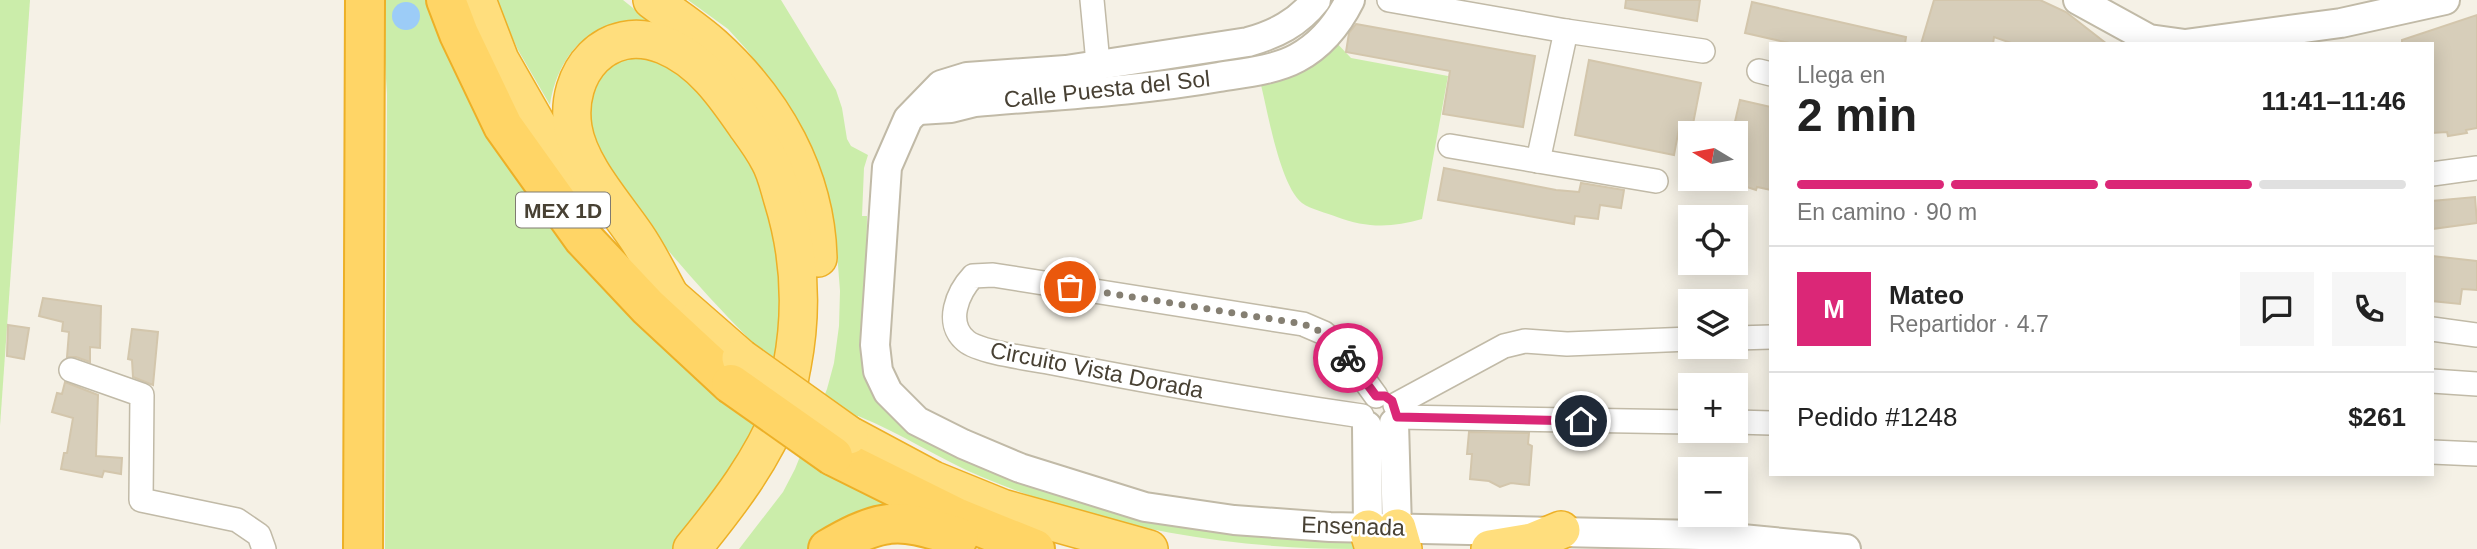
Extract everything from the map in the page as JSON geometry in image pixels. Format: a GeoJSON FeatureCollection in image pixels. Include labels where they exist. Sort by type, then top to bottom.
{"type":"FeatureCollection","features":[{"type":"Feature","properties":{"kind":"highway"},"geometry":{"type":"LineString","coordinates":[[363,549],[365,0]]}},
{"type":"Feature","properties":{"kind":"highway","name":"MEX 1D"},"geometry":{"type":"LineString","coordinates":[[446,0],[459,34],[503,126],[583,238],[648,307],[841,445],[958,518],[1035,549]]}},
{"type":"Feature","properties":{"kind":"highway","name":"MEX 1D"},"geometry":{"type":"LineString","coordinates":[[477,0],[500,60],[556,158],[613,233],[736,371]]}},
{"type":"Feature","properties":{"kind":"highway"},"geometry":{"type":"LineString","coordinates":[[652,0],[713,46],[751,86],[785,132],[803,172],[818,241],[819,321],[813,370],[801,418],[769,477],[714,549]]}},
{"type":"Feature","properties":{"kind":"highway"},"geometry":{"type":"LineString","coordinates":[[670,296],[637,239],[580,153],[573,130],[571,108],[575,84],[588,64],[605,47],[622,40],[643,39],[663,45],[687,57],[711,78],[770,161],[793,233],[800,292],[798,337],[784,406],[754,467],[692,549]]}},
{"type":"Feature","properties":{"kind":"highway","name":"MEX 1D"},"geometry":{"type":"LineString","coordinates":[[841,445],[1002,508],[1150,549]]}},
{"type":"Feature","properties":{"kind":"highway"},"geometry":{"type":"LineString","coordinates":[[828,549],[847,538],[887,524],[927,528],[1017,549]]}},
{"type":"Feature","properties":{"kind":"highway"},"geometry":{"type":"LineString","coordinates":[[1490,549],[1532,542],[1561,530]]}},
{"type":"Feature","properties":{"kind":"street"},"geometry":{"type":"LineString","coordinates":[[1092,0],[1098,63]]}},
{"type":"Feature","properties":{"kind":"street","name":"Calle Puesta del Sol"},"geometry":{"type":"LineString","coordinates":[[888,392],[877,371],[875,345],[887,167],[908,119],[941,86],[967,77],[1066,70],[1248,42],[1272,35],[1295,22],[1316,0]]}},
{"type":"Feature","properties":{"kind":"street","name":"Calle Puesta del Sol"},"geometry":{"type":"LineString","coordinates":[[919,110],[951,108],[975,102],[1161,87],[1287,62],[1298,57],[1330,32],[1342,17],[1350,0]]}},
{"type":"Feature","properties":{"kind":"street"},"geometry":{"type":"LineString","coordinates":[[1389,0],[1566,32],[1703,51]]}},
{"type":"Feature","properties":{"kind":"street"},"geometry":{"type":"LineString","coordinates":[[2078,0],[2149,39],[2171,42]]}},
{"type":"Feature","properties":{"kind":"street"},"geometry":{"type":"LineString","coordinates":[[2200,42],[2340,23],[2445,0]]}},
{"type":"Feature","properties":{"kind":"street"},"geometry":{"type":"LineString","coordinates":[[1538,161],[1566,32]]}},
{"type":"Feature","properties":{"kind":"street"},"geometry":{"type":"LineString","coordinates":[[1155,57],[1161,87]]}},
{"type":"Feature","properties":{"kind":"street"},"geometry":{"type":"LineString","coordinates":[[1450,146],[1656,181]]}},
{"type":"Feature","properties":{"kind":"street"},"geometry":{"type":"LineString","coordinates":[[2434,174],[2477,168]]}},
{"type":"Feature","properties":{"kind":"street","name":"Circuito Vista Dorada"},"geometry":{"type":"LineString","coordinates":[[1364,421],[995,352],[967,342],[956,327],[955,308],[961,289],[973,276],[993,275],[1303,324],[1324,333],[1344,352],[1391,410]]}},
{"type":"Feature","properties":{"kind":"street"},"geometry":{"type":"LineString","coordinates":[[2434,329],[2477,335]]}},
{"type":"Feature","properties":{"kind":"street"},"geometry":{"type":"LineString","coordinates":[[1748,338],[1769,337]]}},
{"type":"Feature","properties":{"kind":"street"},"geometry":{"type":"LineString","coordinates":[[1364,421],[1378,431],[1385,430],[1391,410],[1504,346],[1525,341],[1567,344],[1678,340]]}},
{"type":"Feature","properties":{"kind":"street"},"geometry":{"type":"LineString","coordinates":[[71,370],[142,395],[141,500],[237,520],[261,542]]}},
{"type":"Feature","properties":{"kind":"street"},"geometry":{"type":"LineString","coordinates":[[2434,381],[2477,384]]}},
{"type":"Feature","properties":{"kind":"street","name":"Ensenada"},"geometry":{"type":"LineString","coordinates":[[888,392],[917,421],[1020,468],[1132,503],[1234,520],[1385,539],[1561,530],[1700,535],[1846,549]]}},
{"type":"Feature","properties":{"kind":"street"},"geometry":{"type":"LineString","coordinates":[[1385,539],[1367,479],[1364,403],[1391,410],[1678,422]]}},
{"type":"Feature","properties":{"kind":"street"},"geometry":{"type":"LineString","coordinates":[[1385,539],[1396,477],[1391,410]]}},
{"type":"Feature","properties":{"kind":"street"},"geometry":{"type":"LineString","coordinates":[[1748,422],[1769,422]]}},
{"type":"Feature","properties":{"kind":"street"},"geometry":{"type":"LineString","coordinates":[[2434,452],[2477,454]]}},
{"type":"Feature","properties":{"kind":"street"},"geometry":{"type":"LineString","coordinates":[[1367,479],[1396,477]]}},
{"type":"Feature","properties":{"kind":"green space"},"geometry":{"type":"Polygon","coordinates":[[[0,0],[30,0],[0,426],[0,0]]]}},
{"type":"Feature","properties":{"kind":"green space"},"geometry":{"type":"Polygon","coordinates":[[[381,0],[429,0],[646,331],[720,401],[749,339],[663,244],[586,141],[595,66],[660,50],[751,143],[789,296],[762,428],[676,549],[385,549],[387,94],[381,0]]]}},
{"type":"Feature","properties":{"kind":"green space"},"geometry":{"type":"Polygon","coordinates":[[[496,0],[623,0],[658,28],[602,31],[581,42],[560,71],[550,105],[518,50],[496,0]]]}},
{"type":"Feature","properties":{"kind":"green space"},"geometry":{"type":"Polygon","coordinates":[[[688,0],[781,0],[836,90],[847,139],[851,146],[868,155],[864,168],[862,216],[867,216],[865,369],[1027,478],[1356,531],[1355,549],[1259,545],[1165,532],[1118,522],[1072,509],[982,477],[858,416],[835,474],[848,484],[903,513],[815,549],[739,549],[783,492],[827,389],[839,326],[837,252],[814,155],[797,119],[747,50],[728,29],[688,0]]]}},
{"type":"Feature","properties":{"kind":"green space"},"geometry":{"type":"Polygon","coordinates":[[[1326,38],[1332,38],[1351,58],[1448,76],[1422,219],[1379,226],[1348,221],[1302,203],[1287,181],[1261,85],[1294,75],[1333,49],[1326,38]]]}},
{"type":"Feature","properties":{"kind":"water"},"geometry":{"type":"Polygon","coordinates":[[[406,2],[416,6],[420,16],[416,26],[406,30],[396,26],[392,16],[396,6],[406,2]]]}},
{"type":"Feature","properties":{"kind":"building"},"geometry":{"type":"Polygon","coordinates":[[[1626,0],[1700,0],[1697,21],[1625,8],[1626,0]]]}},
{"type":"Feature","properties":{"kind":"building"},"geometry":{"type":"Polygon","coordinates":[[[1934,0],[2040,0],[2066,12],[2104,42],[2008,42],[1994,37],[1993,42],[1922,42],[1934,0]]]}},
{"type":"Feature","properties":{"kind":"building"},"geometry":{"type":"Polygon","coordinates":[[[1752,2],[1906,37],[1905,42],[1785,42],[1745,33],[1752,2]]]}},
{"type":"Feature","properties":{"kind":"building"},"geometry":{"type":"Polygon","coordinates":[[[2477,15],[2477,128],[2466,130],[2467,133],[2448,136],[2447,132],[2434,133],[2434,42],[2402,40],[2477,15]]]}},
{"type":"Feature","properties":{"kind":"building"},"geometry":{"type":"Polygon","coordinates":[[[1356,24],[1535,56],[1523,127],[1443,114],[1450,71],[1346,52],[1349,33],[1356,24]]]}},
{"type":"Feature","properties":{"kind":"building"},"geometry":{"type":"Polygon","coordinates":[[[1589,60],[1701,83],[1694,121],[1678,121],[1674,155],[1575,135],[1589,60]]]}},
{"type":"Feature","properties":{"kind":"building"},"geometry":{"type":"Polygon","coordinates":[[[1740,100],[1769,107],[1769,190],[1757,187],[1756,190],[1748,188],[1748,121],[1735,121],[1740,100]]]}},
{"type":"Feature","properties":{"kind":"building"},"geometry":{"type":"Polygon","coordinates":[[[1444,168],[1556,190],[1579,192],[1581,183],[1624,190],[1621,208],[1600,205],[1598,219],[1575,216],[1574,224],[1438,200],[1444,168]]]}},
{"type":"Feature","properties":{"kind":"building"},"geometry":{"type":"Polygon","coordinates":[[[2475,197],[2477,223],[2434,229],[2434,201],[2475,197]]]}},
{"type":"Feature","properties":{"kind":"building"},"geometry":{"type":"Polygon","coordinates":[[[2434,256],[2477,261],[2477,290],[2462,289],[2460,304],[2434,301],[2434,256]]]}},
{"type":"Feature","properties":{"kind":"building"},"geometry":{"type":"Polygon","coordinates":[[[43,298],[101,306],[100,348],[90,347],[90,362],[67,357],[69,332],[62,331],[63,322],[39,316],[43,298]]]}},
{"type":"Feature","properties":{"kind":"building"},"geometry":{"type":"Polygon","coordinates":[[[8,325],[29,328],[24,359],[7,356],[8,325]]]}},
{"type":"Feature","properties":{"kind":"building"},"geometry":{"type":"Polygon","coordinates":[[[132,329],[158,332],[153,385],[133,377],[132,360],[128,359],[132,329]]]}},
{"type":"Feature","properties":{"kind":"building"},"geometry":{"type":"Polygon","coordinates":[[[65,382],[98,395],[96,456],[122,458],[121,474],[104,471],[102,477],[61,469],[64,453],[67,453],[73,418],[52,412],[57,393],[62,394],[65,382]]]}},
{"type":"Feature","properties":{"kind":"building"},"geometry":{"type":"Polygon","coordinates":[[[1469,432],[1529,433],[1528,444],[1532,446],[1529,485],[1511,483],[1500,487],[1489,481],[1470,479],[1472,454],[1467,454],[1469,432]]]}},
{"type":"Feature","properties":{"kind":"way so far"},"geometry":{"type":"LineString","coordinates":[[1070,287],[1303,324],[1324,333],[1348,358]]}},
{"type":"Feature","properties":{"kind":"route"},"geometry":{"type":"LineString","coordinates":[[1348,358],[1376,396],[1385,396],[1392,401],[1397,417],[1581,421]]}}]}
